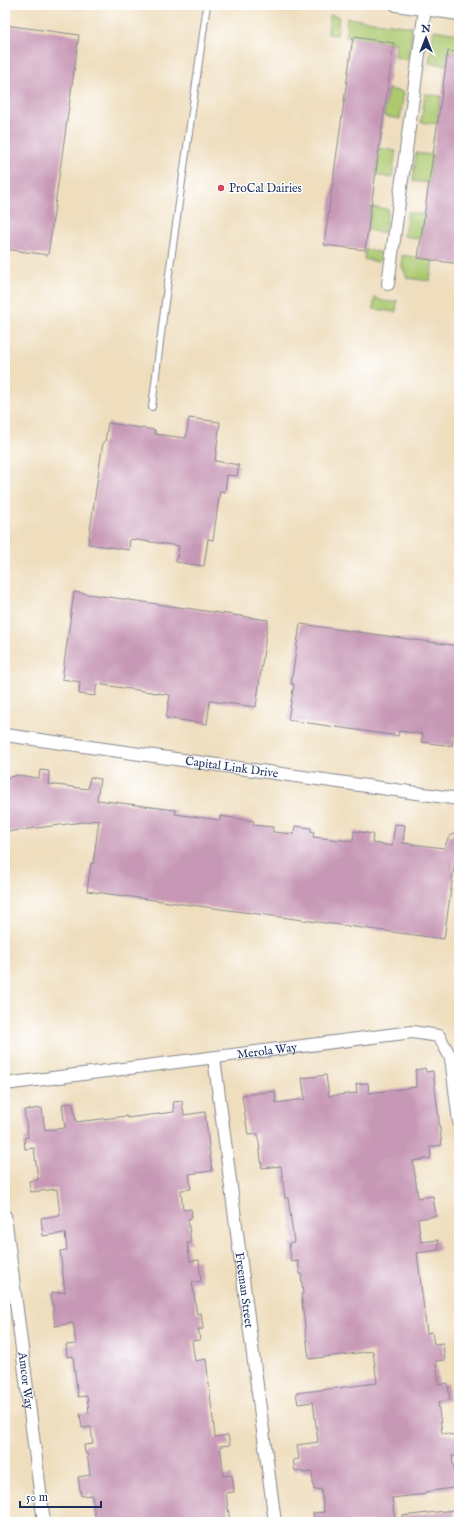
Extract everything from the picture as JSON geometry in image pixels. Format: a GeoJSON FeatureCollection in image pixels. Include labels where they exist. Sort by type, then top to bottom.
{"type":"FeatureCollection","features":[{"type":"Feature","properties":{"kind":"street"},"geometry":{"type":"LineString","coordinates":[[396,5],[459,14]]}},
{"type":"Feature","properties":{"kind":"street"},"geometry":{"type":"LineString","coordinates":[[388,284],[425,9]]}},
{"type":"Feature","properties":{"kind":"street","name":"Capital Link Drive"},"geometry":{"type":"LineString","coordinates":[[5,735],[459,799]]}},
{"type":"Feature","properties":{"kind":"street","name":"Merola Way"},"geometry":{"type":"LineString","coordinates":[[5,1084],[412,1032],[439,1036],[451,1058],[459,1122]]}},
{"type":"Feature","properties":{"kind":"street","name":"Freeman Street"},"geometry":{"type":"LineString","coordinates":[[214,1058],[275,1522]]}},
{"type":"Feature","properties":{"kind":"street","name":"Amcor Way"},"geometry":{"type":"LineString","coordinates":[[5,1216],[44,1522]]}},
{"type":"Feature","properties":{"kind":"lane"},"geometry":{"type":"LineString","coordinates":[[152,407],[165,302],[207,5]]}},
{"type":"Feature","properties":{"kind":"green space"},"geometry":{"type":"Polygon","coordinates":[[[330,15],[339,16],[337,35],[328,34],[330,15]]]}},
{"type":"Feature","properties":{"kind":"green space"},"geometry":{"type":"Polygon","coordinates":[[[347,18],[413,27],[408,60],[395,57],[396,43],[346,37],[347,18]]]}},
{"type":"Feature","properties":{"kind":"green space"},"geometry":{"type":"Polygon","coordinates":[[[434,30],[459,34],[459,53],[448,51],[446,65],[429,63],[434,30]]]}},
{"type":"Feature","properties":{"kind":"green space"},"geometry":{"type":"Polygon","coordinates":[[[388,89],[404,92],[400,119],[384,116],[388,89]]]}},
{"type":"Feature","properties":{"kind":"green space"},"geometry":{"type":"Polygon","coordinates":[[[425,94],[441,96],[437,124],[421,122],[425,94]]]}},
{"type":"Feature","properties":{"kind":"green space"},"geometry":{"type":"Polygon","coordinates":[[[379,148],[396,151],[392,178],[376,175],[379,148]]]}},
{"type":"Feature","properties":{"kind":"green space"},"geometry":{"type":"Polygon","coordinates":[[[416,153],[433,155],[429,183],[413,181],[416,153]]]}},
{"type":"Feature","properties":{"kind":"green space"},"geometry":{"type":"Polygon","coordinates":[[[371,207],[388,209],[384,233],[368,230],[371,207]]]}},
{"type":"Feature","properties":{"kind":"green space"},"geometry":{"type":"Polygon","coordinates":[[[408,212],[425,215],[421,239],[404,236],[408,212]]]}},
{"type":"Feature","properties":{"kind":"green space"},"geometry":{"type":"Polygon","coordinates":[[[365,250],[381,252],[380,260],[378,262],[364,259],[365,250]]]}},
{"type":"Feature","properties":{"kind":"green space"},"geometry":{"type":"Polygon","coordinates":[[[402,255],[433,260],[430,281],[407,278],[402,266],[402,255]]]}},
{"type":"Feature","properties":{"kind":"green space"},"geometry":{"type":"Polygon","coordinates":[[[375,297],[386,302],[397,300],[396,312],[373,309],[375,297]]]}},
{"type":"Feature","properties":{"kind":"building"},"geometry":{"type":"Polygon","coordinates":[[[5,25],[79,35],[48,255],[5,249],[5,25]]]}},
{"type":"Feature","properties":{"kind":"building"},"geometry":{"type":"Polygon","coordinates":[[[353,37],[394,43],[365,250],[324,245],[353,37]]]}},
{"type":"Feature","properties":{"kind":"building"},"geometry":{"type":"Polygon","coordinates":[[[448,51],[459,53],[459,264],[418,258],[448,51]]]}},
{"type":"Feature","properties":{"kind":"building"},"geometry":{"type":"Polygon","coordinates":[[[189,418],[220,422],[215,461],[239,465],[237,476],[227,475],[225,492],[220,491],[213,540],[208,539],[204,566],[176,562],[179,546],[130,539],[129,550],[88,544],[103,442],[105,442],[108,423],[155,430],[155,434],[186,438],[189,418]]]}},
{"type":"Feature","properties":{"kind":"building"},"geometry":{"type":"Polygon","coordinates":[[[74,592],[268,620],[256,707],[210,701],[207,724],[166,718],[170,695],[97,684],[95,696],[79,694],[80,682],[62,679],[74,592]]]}},
{"type":"Feature","properties":{"kind":"building"},"geometry":{"type":"Polygon","coordinates":[[[300,624],[459,646],[459,739],[453,738],[452,746],[421,742],[423,734],[399,731],[398,736],[288,720],[294,684],[291,684],[300,624]]]}},
{"type":"Feature","properties":{"kind":"building"},"geometry":{"type":"Polygon","coordinates":[[[40,770],[49,771],[48,784],[88,789],[90,777],[100,779],[97,800],[176,810],[175,814],[220,820],[220,816],[254,821],[253,825],[273,827],[273,832],[294,834],[295,826],[311,828],[311,831],[314,832],[313,837],[353,841],[354,831],[373,834],[372,843],[392,846],[395,824],[405,825],[403,843],[444,848],[449,837],[459,831],[444,939],[87,891],[91,863],[93,864],[99,820],[5,832],[5,778],[15,775],[39,778],[40,770]]]}},
{"type":"Feature","properties":{"kind":"building"},"geometry":{"type":"Polygon","coordinates":[[[425,1068],[426,1072],[433,1071],[442,1145],[430,1147],[431,1158],[413,1161],[418,1198],[433,1196],[436,1216],[418,1219],[421,1242],[438,1240],[439,1250],[417,1253],[427,1333],[432,1332],[434,1344],[443,1343],[445,1360],[436,1361],[439,1385],[448,1383],[450,1400],[438,1402],[442,1433],[459,1436],[459,1455],[452,1456],[455,1478],[459,1477],[459,1487],[425,1492],[426,1494],[392,1498],[395,1522],[315,1522],[313,1513],[324,1512],[321,1489],[314,1490],[312,1472],[302,1473],[302,1470],[295,1471],[293,1460],[299,1459],[297,1445],[318,1442],[313,1402],[298,1404],[296,1393],[377,1383],[373,1351],[309,1359],[301,1294],[303,1294],[301,1274],[298,1261],[291,1262],[289,1243],[294,1242],[288,1198],[285,1198],[281,1166],[262,1168],[258,1134],[248,1135],[242,1095],[275,1091],[276,1103],[305,1099],[302,1078],[326,1075],[329,1096],[357,1093],[356,1084],[368,1083],[369,1093],[416,1087],[416,1070],[425,1068]]]}},
{"type":"Feature","properties":{"kind":"building"},"geometry":{"type":"Polygon","coordinates":[[[182,1101],[184,1115],[205,1112],[212,1171],[189,1174],[191,1189],[181,1190],[183,1210],[191,1209],[192,1218],[188,1219],[191,1243],[187,1243],[190,1261],[199,1260],[201,1281],[192,1282],[197,1314],[201,1313],[203,1329],[198,1329],[200,1340],[192,1341],[195,1361],[206,1359],[215,1437],[228,1435],[230,1445],[220,1446],[224,1476],[232,1475],[234,1492],[226,1493],[230,1522],[99,1522],[98,1517],[95,1517],[92,1495],[81,1496],[78,1477],[90,1475],[87,1453],[85,1453],[84,1445],[93,1444],[91,1427],[82,1428],[80,1414],[89,1413],[87,1396],[78,1397],[73,1356],[67,1357],[66,1345],[76,1344],[73,1323],[55,1326],[51,1293],[65,1292],[60,1251],[67,1250],[65,1233],[43,1236],[41,1218],[60,1215],[57,1189],[31,1192],[29,1181],[38,1180],[34,1148],[25,1149],[24,1138],[28,1137],[24,1110],[42,1108],[45,1130],[65,1128],[62,1104],[73,1103],[76,1122],[174,1112],[173,1102],[182,1101]]]}},
{"type":"Feature","properties":{"kind":"building"},"geometry":{"type":"Polygon","coordinates":[[[454,1510],[456,1522],[403,1522],[402,1516],[454,1510]]]}},
{"type":"Feature","properties":{"kind":"place","name":"ProCal Dairies"},"geometry":{"type":"Point","coordinates":[221,188]}}]}
